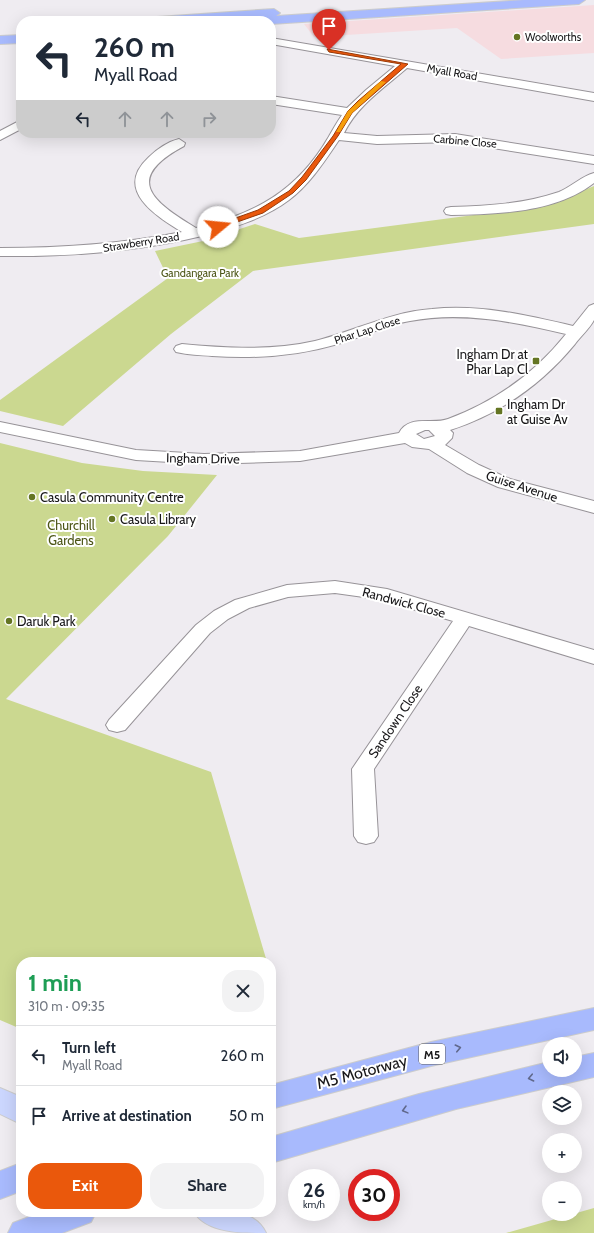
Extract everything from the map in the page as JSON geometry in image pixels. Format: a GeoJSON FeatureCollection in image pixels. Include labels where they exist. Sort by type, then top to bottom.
{"type":"FeatureCollection","features":[{"type":"Feature","properties":{"kind":"highway"},"geometry":{"type":"LineString","coordinates":[[246,16],[470,0]]}},
{"type":"Feature","properties":{"kind":"highway"},"geometry":{"type":"LineString","coordinates":[[276,20],[578,0]]}},
{"type":"Feature","properties":{"kind":"highway"},"geometry":{"type":"LineString","coordinates":[[0,33],[16,31]]}},
{"type":"Feature","properties":{"kind":"highway"},"geometry":{"type":"LineString","coordinates":[[0,40],[16,39]]}},
{"type":"Feature","properties":{"kind":"highway","name":"M5 Motorway"},"geometry":{"type":"LineString","coordinates":[[276,1097],[429,1055],[509,1036],[594,1019]]}},
{"type":"Feature","properties":{"kind":"highway"},"geometry":{"type":"LineString","coordinates":[[582,1067],[594,1064]]}},
{"type":"Feature","properties":{"kind":"highway"},"geometry":{"type":"LineString","coordinates":[[276,1148],[381,1116],[495,1086],[542,1076]]}},
{"type":"Feature","properties":{"kind":"highway"},"geometry":{"type":"LineString","coordinates":[[0,1185],[16,1178]]}},
{"type":"Feature","properties":{"kind":"highway"},"geometry":{"type":"LineString","coordinates":[[24,1233],[67,1217]]}},
{"type":"Feature","properties":{"kind":"main road"},"geometry":{"type":"LineString","coordinates":[[0,1100],[16,1108]]}},
{"type":"Feature","properties":{"kind":"main road"},"geometry":{"type":"LineString","coordinates":[[220,1217],[250,1233]]}},
{"type":"Feature","properties":{"kind":"street","name":"Myall Road"},"geometry":{"type":"LineString","coordinates":[[276,41],[594,96]]}},
{"type":"Feature","properties":{"kind":"street","name":"Strawberry Road"},"geometry":{"type":"LineString","coordinates":[[0,252],[37,253],[113,248],[167,240],[242,219],[260,211],[291,192],[304,179],[335,136],[350,112],[406,64]]}},
{"type":"Feature","properties":{"kind":"street"},"geometry":{"type":"LineString","coordinates":[[276,101],[350,112]]}},
{"type":"Feature","properties":{"kind":"street"},"geometry":{"type":"LineString","coordinates":[[0,136],[16,127]]}},
{"type":"Feature","properties":{"kind":"street","name":"Carbine Close"},"geometry":{"type":"LineString","coordinates":[[335,136],[377,140],[456,138],[594,160]]}},
{"type":"Feature","properties":{"kind":"street"},"geometry":{"type":"LineString","coordinates":[[178,144],[164,150],[150,163],[143,177],[143,186],[145,195],[152,203],[194,233]]}},
{"type":"Feature","properties":{"kind":"street"},"geometry":{"type":"LineString","coordinates":[[451,211],[501,209],[538,202],[570,191],[583,185],[594,177]]}},
{"type":"Feature","properties":{"kind":"street"},"geometry":{"type":"LineString","coordinates":[[436,436],[527,383],[545,367],[594,309]]}},
{"type":"Feature","properties":{"kind":"street","name":"Phar Lap Close"},"geometry":{"type":"LineString","coordinates":[[182,349],[247,354],[280,352],[312,347],[334,341],[392,320],[437,313],[484,313],[507,316],[576,331]]}},
{"type":"Feature","properties":{"kind":"street","name":"Ingham Drive"},"geometry":{"type":"LineString","coordinates":[[0,427],[96,448],[136,455],[204,459],[300,456],[408,437],[418,443],[436,436]]}},
{"type":"Feature","properties":{"kind":"street","name":"Guise Avenue"},"geometry":{"type":"LineString","coordinates":[[436,436],[473,469],[504,483],[594,507]]}},
{"type":"Feature","properties":{"kind":"street","name":"Randwick Close"},"geometry":{"type":"LineString","coordinates":[[117,725],[203,629],[221,615],[242,604],[287,591],[335,587],[380,593],[594,657]]}},
{"type":"Feature","properties":{"kind":"street","name":"Sandown Close"},"geometry":{"type":"LineString","coordinates":[[366,836],[363,769],[465,618]]}},
{"type":"Feature","properties":{"kind":"shaded area"},"geometry":{"type":"Polygon","coordinates":[[[594,5],[594,53],[501,59],[457,28],[314,37],[304,24],[594,5]]]}},
{"type":"Feature","properties":{"kind":"green space","name":"Gandangara Park"},"geometry":{"type":"Polygon","coordinates":[[[594,186],[594,224],[253,271],[171,334],[63,426],[0,411],[0,400],[168,278],[155,251],[203,241],[255,224],[299,238],[549,205],[594,186]]]}},
{"type":"Feature","properties":{"kind":"green space","name":"Churchill Gardens"},"geometry":{"type":"Polygon","coordinates":[[[0,443],[82,463],[143,471],[217,475],[168,536],[6,699],[211,772],[266,957],[16,957],[16,1027],[0,1020],[0,443]]]}},
{"type":"Feature","properties":{"kind":"green space"},"geometry":{"type":"Polygon","coordinates":[[[594,1208],[594,1233],[506,1233],[548,1221],[582,1221],[582,1211],[594,1208]]]}},
{"type":"Feature","properties":{"kind":"slow traffic"},"geometry":{"type":"LineString","coordinates":[[338,131],[350,112],[383,82]]}},
{"type":"Feature","properties":{"kind":"place","name":"Woolworths"},"geometry":{"type":"Point","coordinates":[517,37]}},
{"type":"Feature","properties":{"kind":"place","name":"Ingham Dr at Phar Lap Cl"},"geometry":{"type":"Point","coordinates":[536,361]}},
{"type":"Feature","properties":{"kind":"place","name":"Ingham Dr at Guise Av"},"geometry":{"type":"Point","coordinates":[499,411]}},
{"type":"Feature","properties":{"kind":"place","name":"Casula Community Centre"},"geometry":{"type":"Point","coordinates":[32,497]}},
{"type":"Feature","properties":{"kind":"place","name":"Casula Library"},"geometry":{"type":"Point","coordinates":[112,519]}},
{"type":"Feature","properties":{"kind":"place","name":"Daruk Park"},"geometry":{"type":"Point","coordinates":[9,621]}},
{"type":"Feature","properties":{"kind":"route"},"geometry":{"type":"LineString","coordinates":[[218,227],[260,211],[291,192],[304,179],[335,136],[350,112],[406,64],[329,50]]}}]}
